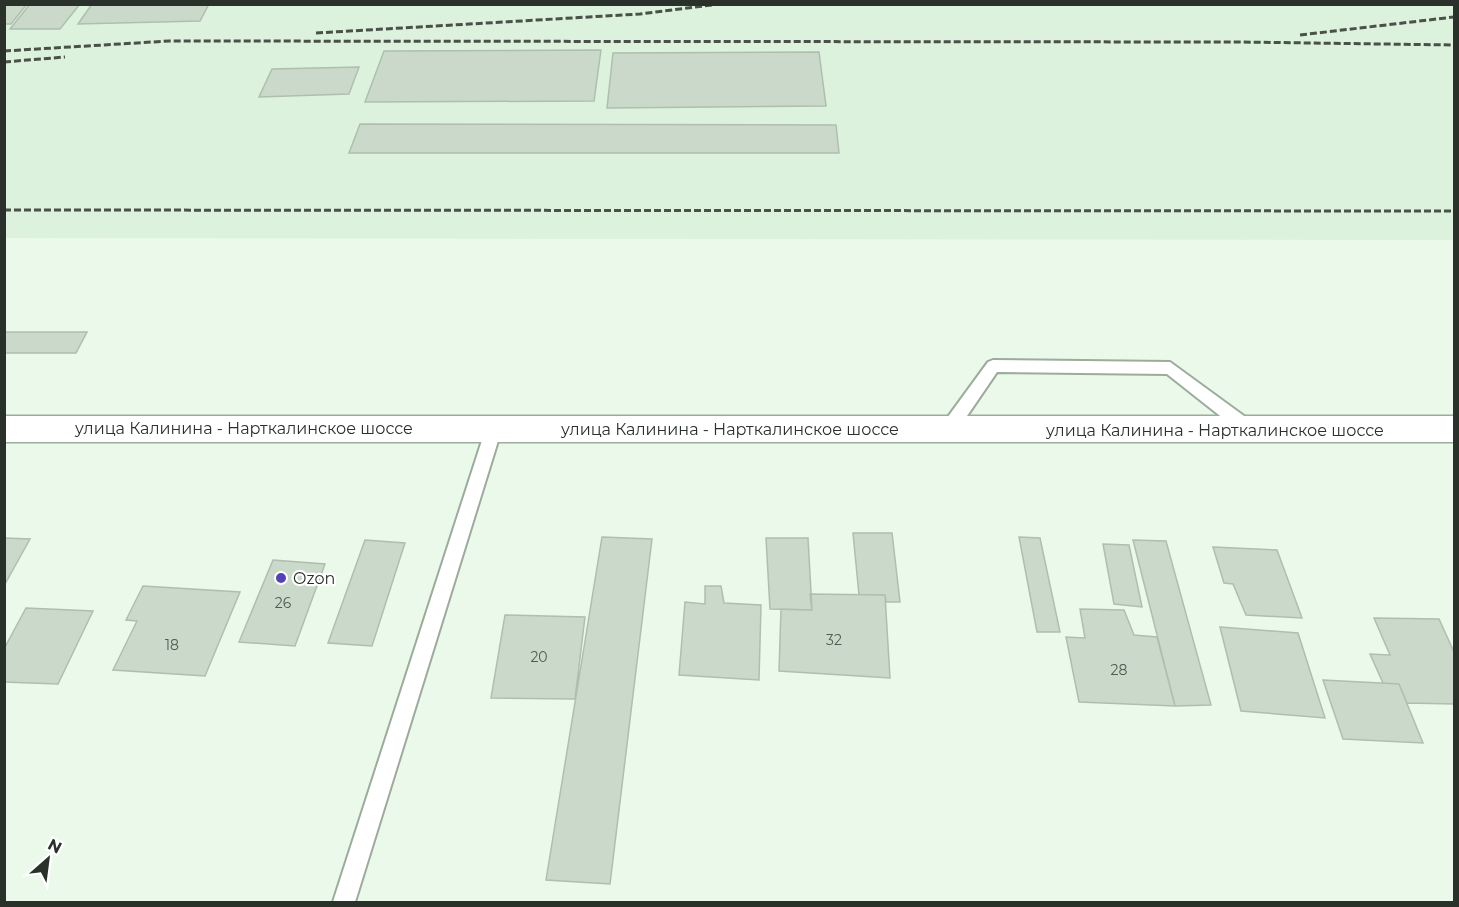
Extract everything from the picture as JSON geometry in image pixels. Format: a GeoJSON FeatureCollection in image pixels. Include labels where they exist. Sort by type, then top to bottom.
{"type":"FeatureCollection","features":[{"type":"Feature","properties":{"kind":"main road","name":"улица Калинина - Нарткалинское шоссе"},"geometry":{"type":"LineString","coordinates":[[4,429],[1455,429]]}},
{"type":"Feature","properties":{"kind":"lane"},"geometry":{"type":"LineString","coordinates":[[948,430],[993,366],[1170,368],[1250,430]]}},
{"type":"Feature","properties":{"kind":"lane"},"geometry":{"type":"LineString","coordinates":[[344,903],[494,428]]}},
{"type":"Feature","properties":{"kind":"shaded area"},"geometry":{"type":"Polygon","coordinates":[[[5,5],[1454,5],[1454,240],[5,238],[5,5]]]}},
{"type":"Feature","properties":{"kind":"building"},"geometry":{"type":"Polygon","coordinates":[[[4,4],[27,4],[11,24],[4,24],[4,4]]]}},
{"type":"Feature","properties":{"kind":"building"},"geometry":{"type":"Polygon","coordinates":[[[30,4],[80,4],[60,29],[10,29],[30,4]]]}},
{"type":"Feature","properties":{"kind":"building"},"geometry":{"type":"Polygon","coordinates":[[[92,4],[209,4],[200,21],[78,24],[92,4]]]}},
{"type":"Feature","properties":{"kind":"building"},"geometry":{"type":"Polygon","coordinates":[[[601,50],[594,101],[365,102],[384,51],[601,50]]]}},
{"type":"Feature","properties":{"kind":"building"},"geometry":{"type":"Polygon","coordinates":[[[819,52],[826,106],[607,108],[613,53],[819,52]]]}},
{"type":"Feature","properties":{"kind":"building"},"geometry":{"type":"Polygon","coordinates":[[[359,67],[349,94],[259,97],[272,69],[359,67]]]}},
{"type":"Feature","properties":{"kind":"building"},"geometry":{"type":"Polygon","coordinates":[[[360,124],[836,125],[839,153],[349,153],[360,124]]]}},
{"type":"Feature","properties":{"kind":"building"},"geometry":{"type":"Polygon","coordinates":[[[4,332],[87,332],[76,353],[4,353],[4,332]]]}},
{"type":"Feature","properties":{"kind":"building"},"geometry":{"type":"Polygon","coordinates":[[[853,533],[892,533],[900,602],[886,602],[885,595],[859,595],[853,533]]]}},
{"type":"Feature","properties":{"kind":"building"},"geometry":{"type":"Polygon","coordinates":[[[602,537],[652,539],[610,884],[546,880],[602,537]]]}},
{"type":"Feature","properties":{"kind":"building"},"geometry":{"type":"Polygon","coordinates":[[[1019,537],[1040,538],[1060,632],[1037,632],[1019,537]]]}},
{"type":"Feature","properties":{"kind":"building"},"geometry":{"type":"Polygon","coordinates":[[[4,538],[30,539],[4,586],[4,538]]]}},
{"type":"Feature","properties":{"kind":"building"},"geometry":{"type":"Polygon","coordinates":[[[766,538],[808,538],[812,610],[770,609],[766,538]]]}},
{"type":"Feature","properties":{"kind":"building"},"geometry":{"type":"Polygon","coordinates":[[[365,540],[405,543],[372,646],[328,643],[365,540]]]}},
{"type":"Feature","properties":{"kind":"building"},"geometry":{"type":"Polygon","coordinates":[[[1133,540],[1166,541],[1211,705],[1175,706],[1133,540]]]}},
{"type":"Feature","properties":{"kind":"building"},"geometry":{"type":"Polygon","coordinates":[[[1103,544],[1129,545],[1142,607],[1114,604],[1103,544]]]}},
{"type":"Feature","properties":{"kind":"building"},"geometry":{"type":"Polygon","coordinates":[[[1213,547],[1277,550],[1302,618],[1246,615],[1233,584],[1224,583],[1213,547]]]}},
{"type":"Feature","properties":{"kind":"building"},"geometry":{"type":"Polygon","coordinates":[[[273,560],[325,564],[295,646],[239,642],[273,560]]]}},
{"type":"Feature","properties":{"kind":"building"},"geometry":{"type":"Polygon","coordinates":[[[143,586],[240,592],[205,676],[113,670],[137,621],[126,620],[143,586]]]}},
{"type":"Feature","properties":{"kind":"building"},"geometry":{"type":"Polygon","coordinates":[[[705,586],[721,586],[724,603],[761,605],[759,680],[679,675],[685,602],[705,604],[705,586]]]}},
{"type":"Feature","properties":{"kind":"building"},"geometry":{"type":"Polygon","coordinates":[[[810,594],[885,595],[890,678],[779,671],[781,609],[812,610],[810,594]]]}},
{"type":"Feature","properties":{"kind":"building"},"geometry":{"type":"Polygon","coordinates":[[[26,608],[93,611],[58,684],[4,682],[4,649],[26,608]]]}},
{"type":"Feature","properties":{"kind":"building"},"geometry":{"type":"Polygon","coordinates":[[[1080,609],[1124,610],[1134,635],[1157,637],[1175,706],[1079,702],[1066,637],[1085,638],[1080,609]]]}},
{"type":"Feature","properties":{"kind":"building"},"geometry":{"type":"Polygon","coordinates":[[[505,615],[585,617],[575,699],[491,698],[505,615]]]}},
{"type":"Feature","properties":{"kind":"building"},"geometry":{"type":"Polygon","coordinates":[[[1374,618],[1439,619],[1454,652],[1454,704],[1407,703],[1399,684],[1383,683],[1370,654],[1390,655],[1374,618]]]}},
{"type":"Feature","properties":{"kind":"building"},"geometry":{"type":"Polygon","coordinates":[[[1220,627],[1298,633],[1325,718],[1241,711],[1220,627]]]}},
{"type":"Feature","properties":{"kind":"building"},"geometry":{"type":"Polygon","coordinates":[[[1323,680],[1399,684],[1423,743],[1343,739],[1323,680]]]}},
{"type":"Feature","properties":{"kind":"railway"},"geometry":{"type":"LineString","coordinates":[[316,33],[640,14],[719,4]]}},
{"type":"Feature","properties":{"kind":"railway"},"geometry":{"type":"LineString","coordinates":[[1300,35],[1454,17]]}},
{"type":"Feature","properties":{"kind":"railway"},"geometry":{"type":"LineString","coordinates":[[4,51],[169,41],[1239,42],[1454,45]]}},
{"type":"Feature","properties":{"kind":"railway"},"geometry":{"type":"LineString","coordinates":[[4,62],[65,57]]}},
{"type":"Feature","properties":{"kind":"railway"},"geometry":{"type":"LineString","coordinates":[[4,210],[1454,211]]}},
{"type":"Feature","properties":{"kind":"place","name":"Ozon"},"geometry":{"type":"Point","coordinates":[281,578]}}]}
